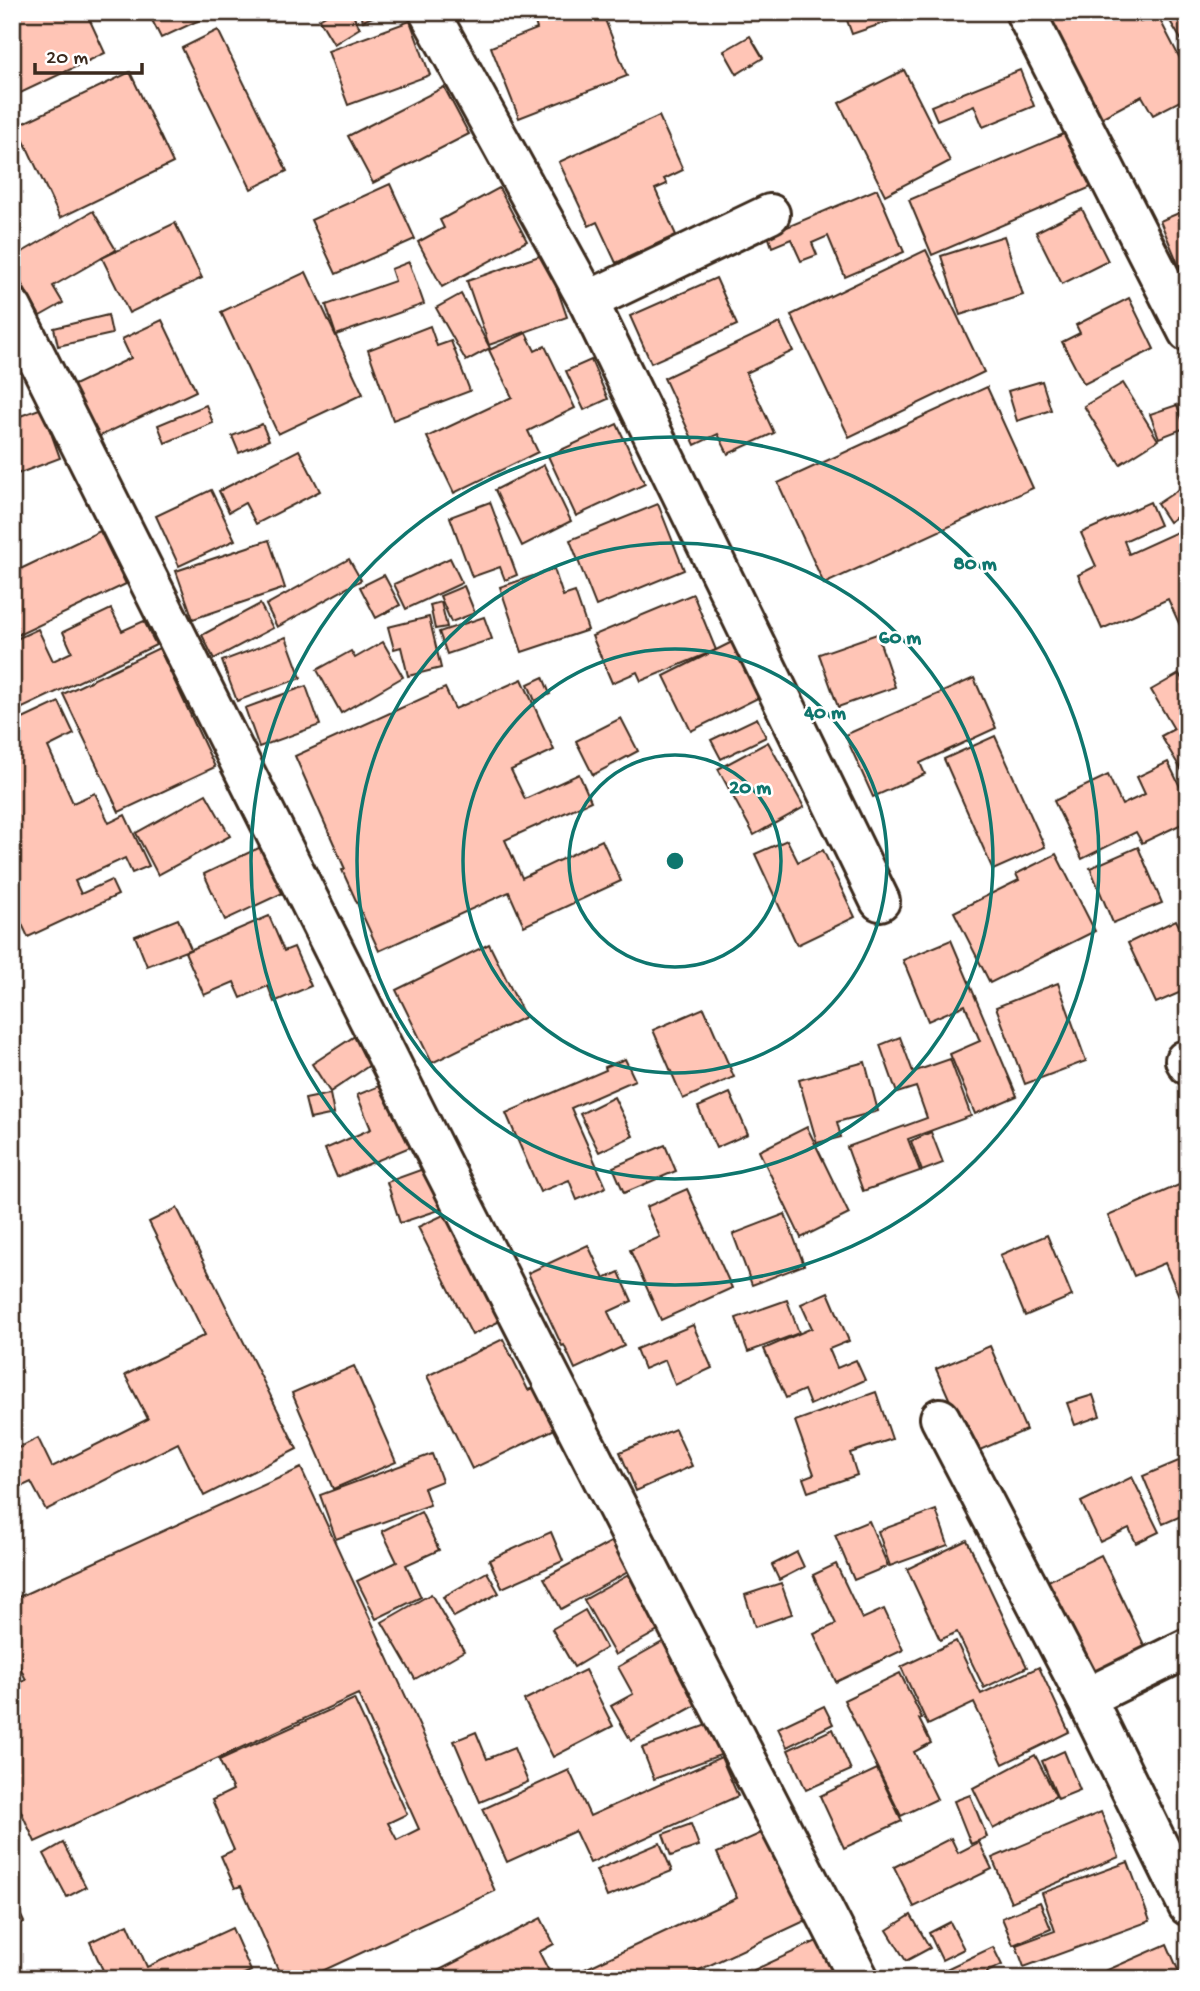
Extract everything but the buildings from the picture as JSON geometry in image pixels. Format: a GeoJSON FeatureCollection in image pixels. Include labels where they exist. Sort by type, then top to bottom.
{"type":"FeatureCollection","features":[{"type":"Feature","properties":{"kind":"street"},"geometry":{"type":"LineString","coordinates":[[429,12],[588,301],[880,901]]}},
{"type":"Feature","properties":{"kind":"street"},"geometry":{"type":"LineString","coordinates":[[1024,12],[1188,332]]}},
{"type":"Feature","properties":{"kind":"street"},"geometry":{"type":"LineString","coordinates":[[588,301],[771,214]]}},
{"type":"Feature","properties":{"kind":"street"},"geometry":{"type":"LineString","coordinates":[[12,308],[436,1154],[859,1979]]}},
{"type":"Feature","properties":{"kind":"street"},"geometry":{"type":"LineString","coordinates":[[940,1418],[1086,1698],[1188,1906]]}},
{"type":"Feature","properties":{"kind":"street"},"geometry":{"type":"LineString","coordinates":[[1086,1698],[1188,1648]]}}]}
